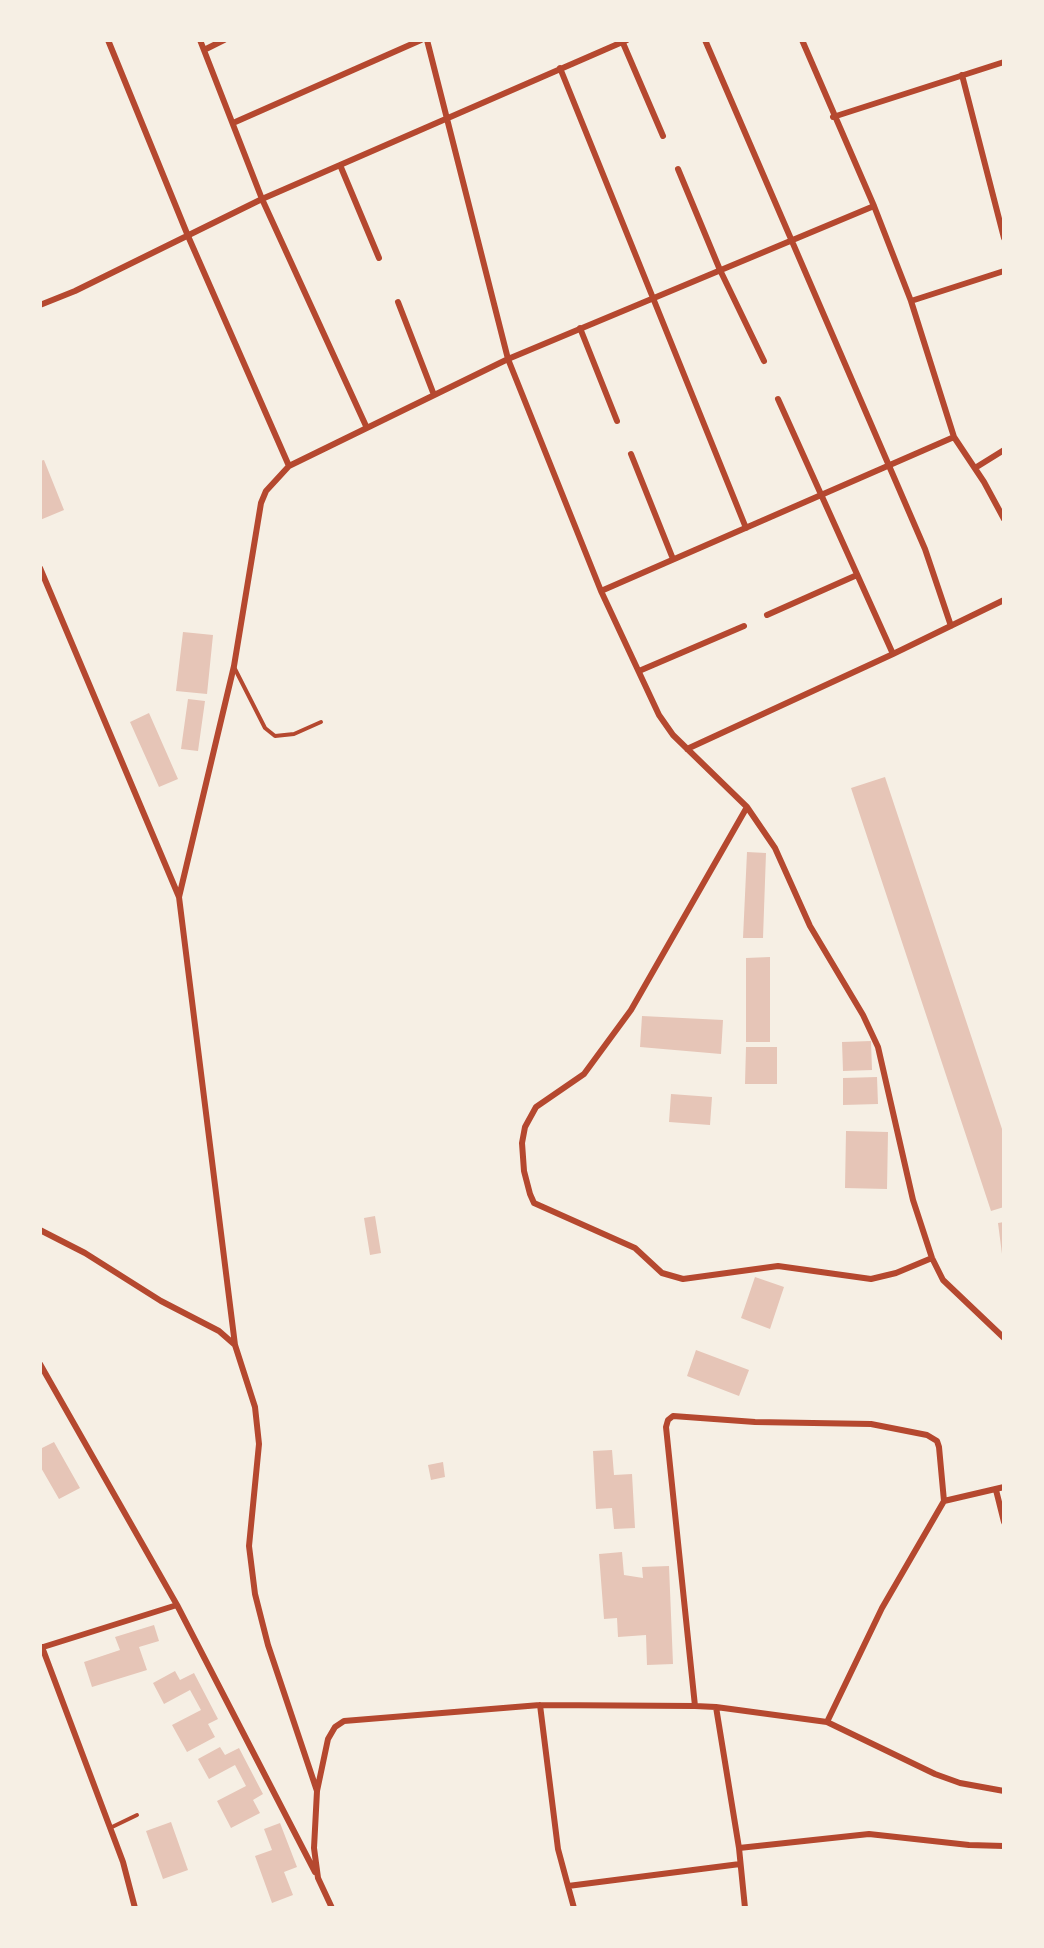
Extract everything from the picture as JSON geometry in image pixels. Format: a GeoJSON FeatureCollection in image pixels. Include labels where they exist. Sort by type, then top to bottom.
{"type":"FeatureCollection","features":[{"type":"Feature","properties":{"kind":"street"},"geometry":{"type":"LineString","coordinates":[[108,40],[188,236],[289,466]]}},
{"type":"Feature","properties":{"kind":"street"},"geometry":{"type":"LineString","coordinates":[[200,40],[262,199],[366,426]]}},
{"type":"Feature","properties":{"kind":"street"},"geometry":{"type":"LineString","coordinates":[[204,50],[224,40]]}},
{"type":"Feature","properties":{"kind":"street"},"geometry":{"type":"LineString","coordinates":[[233,123],[421,40]]}},
{"type":"Feature","properties":{"kind":"street"},"geometry":{"type":"LineString","coordinates":[[427,40],[445,119],[508,359],[601,591],[659,715],[687,749],[747,807],[775,848],[810,926],[863,1015],[878,1047],[913,1200],[932,1258],[943,1280],[1004,1338]]}},
{"type":"Feature","properties":{"kind":"street"},"geometry":{"type":"LineString","coordinates":[[705,40],[925,549],[951,626]]}},
{"type":"Feature","properties":{"kind":"street"},"geometry":{"type":"LineString","coordinates":[[801,40],[874,206],[911,301],[954,436],[1004,519]]}},
{"type":"Feature","properties":{"kind":"street"},"geometry":{"type":"LineString","coordinates":[[40,305],[262,199],[560,68],[625,42],[663,136]]}},
{"type":"Feature","properties":{"kind":"street"},"geometry":{"type":"LineString","coordinates":[[833,117],[1004,62]]}},
{"type":"Feature","properties":{"kind":"street"},"geometry":{"type":"LineString","coordinates":[[560,68],[746,528]]}},
{"type":"Feature","properties":{"kind":"street"},"geometry":{"type":"LineString","coordinates":[[962,75],[1004,238]]}},
{"type":"Feature","properties":{"kind":"street"},"geometry":{"type":"LineString","coordinates":[[340,165],[379,258]]}},
{"type":"Feature","properties":{"kind":"street"},"geometry":{"type":"LineString","coordinates":[[678,169],[720,270],[764,361]]}},
{"type":"Feature","properties":{"kind":"street"},"geometry":{"type":"LineString","coordinates":[[179,897],[234,666],[261,503],[266,491],[289,466],[366,426],[508,359],[874,206]]}},
{"type":"Feature","properties":{"kind":"street"},"geometry":{"type":"LineString","coordinates":[[911,301],[1004,271]]}},
{"type":"Feature","properties":{"kind":"street"},"geometry":{"type":"LineString","coordinates":[[398,302],[434,395]]}},
{"type":"Feature","properties":{"kind":"street"},"geometry":{"type":"LineString","coordinates":[[580,328],[617,421]]}},
{"type":"Feature","properties":{"kind":"street"},"geometry":{"type":"LineString","coordinates":[[778,399],[893,654]]}},
{"type":"Feature","properties":{"kind":"street"},"geometry":{"type":"LineString","coordinates":[[601,591],[954,436]]}},
{"type":"Feature","properties":{"kind":"street"},"geometry":{"type":"LineString","coordinates":[[975,468],[1004,450]]}},
{"type":"Feature","properties":{"kind":"street"},"geometry":{"type":"LineString","coordinates":[[631,454],[673,559]]}},
{"type":"Feature","properties":{"kind":"street"},"geometry":{"type":"LineString","coordinates":[[40,568],[179,897],[235,1345],[255,1407],[260,1443],[249,1546],[255,1594],[268,1646],[316,1791]]}},
{"type":"Feature","properties":{"kind":"street"},"geometry":{"type":"LineString","coordinates":[[767,615],[857,575]]}},
{"type":"Feature","properties":{"kind":"street"},"geometry":{"type":"LineString","coordinates":[[687,749],[1004,600]]}},
{"type":"Feature","properties":{"kind":"street"},"geometry":{"type":"LineString","coordinates":[[639,671],[744,626]]}},
{"type":"Feature","properties":{"kind":"street"},"geometry":{"type":"LineString","coordinates":[[747,807],[631,1010],[584,1074],[536,1107],[525,1127],[522,1143],[524,1171],[530,1194],[534,1203],[635,1248],[662,1273],[683,1280],[778,1266],[871,1279],[896,1273],[932,1258]]}},
{"type":"Feature","properties":{"kind":"street"},"geometry":{"type":"LineString","coordinates":[[40,1230],[85,1253],[161,1301],[219,1331],[235,1345]]}},
{"type":"Feature","properties":{"kind":"street"},"geometry":{"type":"LineString","coordinates":[[40,1364],[177,1605],[332,1908]]}},
{"type":"Feature","properties":{"kind":"street"},"geometry":{"type":"LineString","coordinates":[[694,1706],[666,1427],[668,1420],[681,1415],[755,1422],[859,1424],[927,1435],[937,1441],[939,1447],[944,1502],[882,1608],[827,1722]]}},
{"type":"Feature","properties":{"kind":"street"},"geometry":{"type":"LineString","coordinates":[[944,1502],[1004,1487]]}},
{"type":"Feature","properties":{"kind":"street"},"geometry":{"type":"LineString","coordinates":[[996,1490],[1004,1522]]}},
{"type":"Feature","properties":{"kind":"street"},"geometry":{"type":"LineString","coordinates":[[135,1908],[132,1892],[110,1828],[41,1647],[177,1605]]}},
{"type":"Feature","properties":{"kind":"street"},"geometry":{"type":"LineString","coordinates":[[540,1705],[558,1849],[574,1908]]}},
{"type":"Feature","properties":{"kind":"street"},"geometry":{"type":"LineString","coordinates":[[318,1878],[314,1848],[316,1791],[328,1739],[334,1727],[344,1721],[540,1705],[716,1707],[827,1722],[935,1774],[960,1783],[1004,1791]]}},
{"type":"Feature","properties":{"kind":"street"},"geometry":{"type":"LineString","coordinates":[[716,1707],[739,1848],[745,1908]]}},
{"type":"Feature","properties":{"kind":"street"},"geometry":{"type":"LineString","coordinates":[[739,1848],[869,1834],[969,1845],[1004,1846]]}},
{"type":"Feature","properties":{"kind":"street"},"geometry":{"type":"LineString","coordinates":[[568,1886],[740,1864]]}},
{"type":"Feature","properties":{"kind":"lane"},"geometry":{"type":"LineString","coordinates":[[234,666],[265,728],[275,736],[294,734],[321,722]]}},
{"type":"Feature","properties":{"kind":"lane"},"geometry":{"type":"LineString","coordinates":[[110,1828],[137,1815]]}},
{"type":"Feature","properties":{"kind":"building"},"geometry":{"type":"Polygon","coordinates":[[[44,460],[64,510],[40,520],[40,461],[44,460]]]}},
{"type":"Feature","properties":{"kind":"building"},"geometry":{"type":"Polygon","coordinates":[[[183,632],[213,635],[207,694],[176,691],[183,632]]]}},
{"type":"Feature","properties":{"kind":"building"},"geometry":{"type":"Polygon","coordinates":[[[188,699],[205,701],[198,751],[181,749],[188,699]]]}},
{"type":"Feature","properties":{"kind":"building"},"geometry":{"type":"Polygon","coordinates":[[[149,713],[178,779],[159,787],[130,722],[149,713]]]}},
{"type":"Feature","properties":{"kind":"building"},"geometry":{"type":"Polygon","coordinates":[[[885,777],[1004,1135],[1004,1207],[991,1211],[851,788],[885,777]]]}},
{"type":"Feature","properties":{"kind":"building"},"geometry":{"type":"Polygon","coordinates":[[[747,852],[766,853],[763,938],[743,938],[747,852]]]}},
{"type":"Feature","properties":{"kind":"building"},"geometry":{"type":"Polygon","coordinates":[[[770,957],[770,1042],[746,1042],[746,958],[770,957]]]}},
{"type":"Feature","properties":{"kind":"building"},"geometry":{"type":"Polygon","coordinates":[[[642,1016],[723,1020],[721,1054],[640,1047],[642,1016]]]}},
{"type":"Feature","properties":{"kind":"building"},"geometry":{"type":"Polygon","coordinates":[[[871,1041],[872,1070],[843,1071],[842,1042],[871,1041]]]}},
{"type":"Feature","properties":{"kind":"building"},"geometry":{"type":"Polygon","coordinates":[[[746,1047],[777,1047],[777,1084],[745,1084],[746,1047]]]}},
{"type":"Feature","properties":{"kind":"building"},"geometry":{"type":"Polygon","coordinates":[[[877,1077],[878,1104],[843,1105],[843,1078],[877,1077]]]}},
{"type":"Feature","properties":{"kind":"building"},"geometry":{"type":"Polygon","coordinates":[[[671,1094],[712,1097],[710,1125],[669,1122],[671,1094]]]}},
{"type":"Feature","properties":{"kind":"building"},"geometry":{"type":"Polygon","coordinates":[[[846,1131],[888,1132],[887,1189],[845,1188],[846,1131]]]}},
{"type":"Feature","properties":{"kind":"building"},"geometry":{"type":"Polygon","coordinates":[[[375,1216],[381,1253],[370,1255],[364,1218],[375,1216]]]}},
{"type":"Feature","properties":{"kind":"building"},"geometry":{"type":"Polygon","coordinates":[[[1004,1222],[1004,1254],[1002,1254],[998,1223],[1004,1222]]]}},
{"type":"Feature","properties":{"kind":"building"},"geometry":{"type":"Polygon","coordinates":[[[755,1277],[784,1287],[770,1329],[741,1318],[755,1277]]]}},
{"type":"Feature","properties":{"kind":"building"},"geometry":{"type":"Polygon","coordinates":[[[696,1350],[749,1370],[739,1396],[687,1376],[696,1350]]]}},
{"type":"Feature","properties":{"kind":"building"},"geometry":{"type":"Polygon","coordinates":[[[54,1442],[80,1488],[59,1499],[40,1466],[40,1449],[54,1442]]]}},
{"type":"Feature","properties":{"kind":"building"},"geometry":{"type":"Polygon","coordinates":[[[612,1450],[614,1475],[632,1474],[635,1528],[614,1529],[612,1508],[596,1509],[593,1451],[612,1450]]]}},
{"type":"Feature","properties":{"kind":"building"},"geometry":{"type":"Polygon","coordinates":[[[443,1462],[445,1477],[431,1480],[428,1465],[443,1462]]]}},
{"type":"Feature","properties":{"kind":"building"},"geometry":{"type":"Polygon","coordinates":[[[622,1552],[624,1575],[643,1578],[642,1567],[669,1566],[673,1664],[647,1665],[646,1635],[618,1637],[617,1618],[604,1619],[599,1554],[622,1552]]]}},
{"type":"Feature","properties":{"kind":"building"},"geometry":{"type":"Polygon","coordinates":[[[154,1625],[159,1641],[139,1647],[147,1670],[92,1687],[84,1662],[120,1650],[115,1637],[154,1625]]]}},
{"type":"Feature","properties":{"kind":"building"},"geometry":{"type":"Polygon","coordinates":[[[175,1671],[180,1680],[194,1673],[218,1719],[208,1724],[215,1737],[187,1752],[172,1725],[201,1710],[190,1690],[164,1704],[153,1683],[175,1671]]]}},
{"type":"Feature","properties":{"kind":"building"},"geometry":{"type":"Polygon","coordinates":[[[220,1747],[225,1755],[239,1748],[263,1794],[253,1800],[260,1813],[231,1828],[217,1801],[246,1786],[235,1765],[209,1779],[198,1759],[220,1747]]]}},
{"type":"Feature","properties":{"kind":"building"},"geometry":{"type":"Polygon","coordinates":[[[171,1822],[188,1870],[163,1879],[146,1831],[171,1822]]]}},
{"type":"Feature","properties":{"kind":"building"},"geometry":{"type":"Polygon","coordinates":[[[280,1823],[297,1867],[284,1872],[293,1895],[272,1903],[255,1856],[272,1850],[264,1829],[280,1823]]]}}]}
